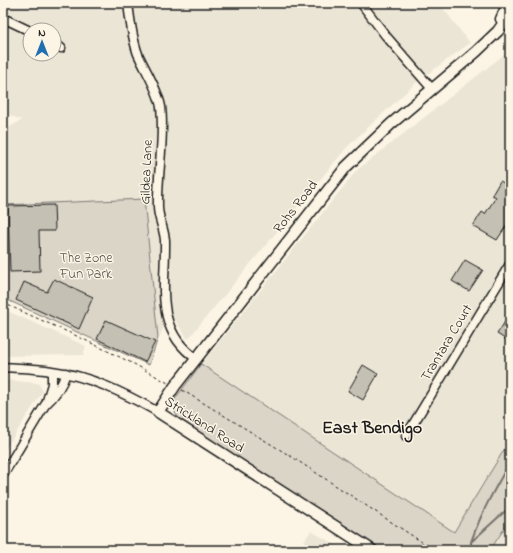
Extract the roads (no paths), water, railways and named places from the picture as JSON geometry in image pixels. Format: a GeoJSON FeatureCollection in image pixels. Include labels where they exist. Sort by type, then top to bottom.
{"type":"FeatureCollection","features":[{"type":"Feature","properties":{"kind":"main road","name":"Rohs Road"},"geometry":{"type":"LineString","coordinates":[[485,44],[496,28],[508,3]]}},
{"type":"Feature","properties":{"kind":"main road","name":"Rohs Road"},"geometry":{"type":"LineString","coordinates":[[158,412],[176,386],[346,167],[373,140],[432,89],[465,63],[498,31],[510,14]]}},
{"type":"Feature","properties":{"kind":"main road","name":"Strickland Road"},"geometry":{"type":"LineString","coordinates":[[158,412],[368,549]]}},
{"type":"Feature","properties":{"kind":"street","name":"Gildea Lane"},"geometry":{"type":"LineString","coordinates":[[128,3],[136,49],[159,98],[161,108],[162,141],[158,209],[164,235],[165,315],[176,340],[183,349],[197,359]]}},
{"type":"Feature","properties":{"kind":"street"},"geometry":{"type":"LineString","coordinates":[[361,3],[386,36],[432,89]]}},
{"type":"Feature","properties":{"kind":"street"},"geometry":{"type":"LineString","coordinates":[[3,18],[22,27]]}},
{"type":"Feature","properties":{"kind":"street","name":"Trantara Court"},"geometry":{"type":"LineString","coordinates":[[406,436],[510,264]]}},
{"type":"Feature","properties":{"kind":"street","name":"Strickland Road"},"geometry":{"type":"LineString","coordinates":[[3,367],[66,373],[117,390],[158,412]]}},
{"type":"Feature","properties":{"kind":"street"},"geometry":{"type":"LineString","coordinates":[[3,475],[45,405],[52,384],[52,371]]}},
{"type":"Feature","properties":{"kind":"street"},"geometry":{"type":"LineString","coordinates":[[45,405],[61,386],[66,373]]}},
{"type":"Feature","properties":{"kind":"waterway"},"geometry":{"type":"LineString","coordinates":[[471,542],[484,511],[510,462]]}},
{"type":"Feature","properties":{"kind":"waterway"},"geometry":{"type":"LineString","coordinates":[[471,550],[471,542],[510,508]]}},
{"type":"Feature","properties":{"kind":"district","name":"East Bendigo"},"geometry":{"type":"Point","coordinates":[372,429]}},
{"type":"Feature","properties":{"kind":"park label","name":"The Zone Fun Park"},"geometry":{"type":"Point","coordinates":[86,266]}}]}
